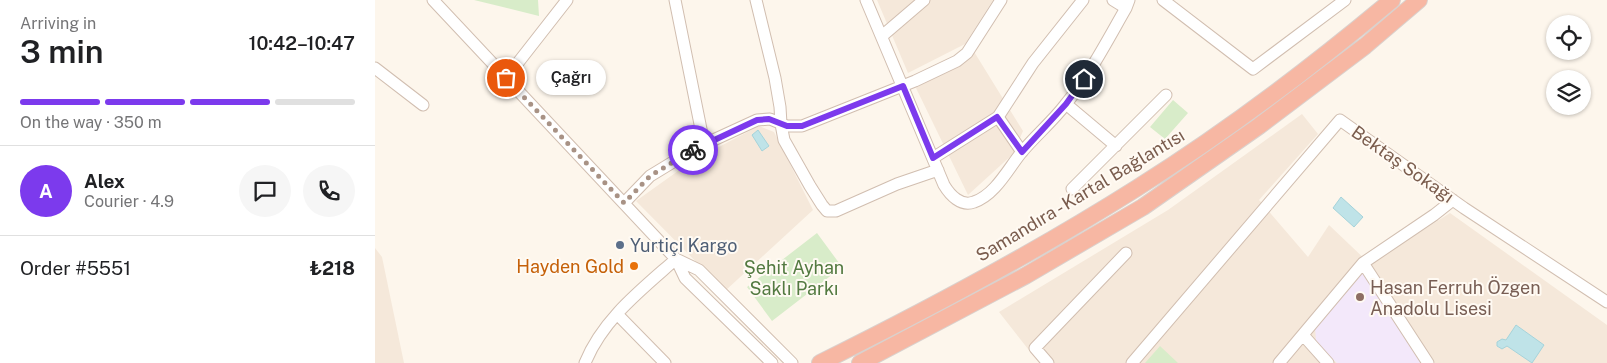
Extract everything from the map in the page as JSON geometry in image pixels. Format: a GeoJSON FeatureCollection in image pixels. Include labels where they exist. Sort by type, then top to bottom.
{"type":"FeatureCollection","features":[{"type":"Feature","properties":{"kind":"highway","name":"Samandıra - Kartal Bağlantısı"},"geometry":{"type":"LineString","coordinates":[[824,361],[993,272],[1137,188],[1253,110],[1392,0]]}},
{"type":"Feature","properties":{"kind":"highway"},"geometry":{"type":"LineString","coordinates":[[1365,46],[1419,0]]}},
{"type":"Feature","properties":{"kind":"highway"},"geometry":{"type":"LineString","coordinates":[[860,363],[1025,276],[1143,208],[1259,126],[1365,46],[1416,12],[1430,0]]}},
{"type":"Feature","properties":{"kind":"street"},"geometry":{"type":"LineString","coordinates":[[433,0],[676,259],[685,278],[765,361]]}},
{"type":"Feature","properties":{"kind":"street"},"geometry":{"type":"LineString","coordinates":[[506,78],[567,0]]}},
{"type":"Feature","properties":{"kind":"street"},"geometry":{"type":"LineString","coordinates":[[675,0],[704,144]]}},
{"type":"Feature","properties":{"kind":"street"},"geometry":{"type":"LineString","coordinates":[[756,0],[779,97],[784,140],[809,186],[827,211],[836,211],[897,184],[938,170]]}},
{"type":"Feature","properties":{"kind":"street"},"geometry":{"type":"LineString","coordinates":[[866,0],[944,185],[959,202],[973,203],[990,192],[1022,152],[1066,104],[1084,79],[1128,4],[1113,0]]}},
{"type":"Feature","properties":{"kind":"street"},"geometry":{"type":"LineString","coordinates":[[882,36],[924,0]]}},
{"type":"Feature","properties":{"kind":"street"},"geometry":{"type":"LineString","coordinates":[[624,203],[650,176],[704,144],[757,120],[769,119],[787,126],[802,126],[903,86],[957,61],[967,53],[1001,0]]}},
{"type":"Feature","properties":{"kind":"street"},"geometry":{"type":"LineString","coordinates":[[933,158],[997,117],[1033,63],[1083,0]]}},
{"type":"Feature","properties":{"kind":"street"},"geometry":{"type":"LineString","coordinates":[[1163,0],[1253,69],[1345,0]]}},
{"type":"Feature","properties":{"kind":"street"},"geometry":{"type":"LineString","coordinates":[[375,68],[423,104]]}},
{"type":"Feature","properties":{"kind":"street"},"geometry":{"type":"LineString","coordinates":[[1072,189],[1166,95]]}},
{"type":"Feature","properties":{"kind":"street"},"geometry":{"type":"LineString","coordinates":[[1066,104],[1116,146]]}},
{"type":"Feature","properties":{"kind":"street"},"geometry":{"type":"LineString","coordinates":[[997,117],[1022,152]]}},
{"type":"Feature","properties":{"kind":"street","name":"Bektaş Sokağı"},"geometry":{"type":"LineString","coordinates":[[1132,363],[1340,120],[1453,200],[1607,302]]}},
{"type":"Feature","properties":{"kind":"street"},"geometry":{"type":"LineString","coordinates":[[1279,363],[1363,263],[1453,200]]}},
{"type":"Feature","properties":{"kind":"street"},"geometry":{"type":"LineString","coordinates":[[1047,363],[1035,348],[1126,253]]}},
{"type":"Feature","properties":{"kind":"street"},"geometry":{"type":"LineString","coordinates":[[585,363],[604,328],[636,294],[676,259]]}},
{"type":"Feature","properties":{"kind":"street"},"geometry":{"type":"LineString","coordinates":[[676,259],[699,270],[792,363]]}},
{"type":"Feature","properties":{"kind":"street"},"geometry":{"type":"LineString","coordinates":[[1363,263],[1428,363]]}},
{"type":"Feature","properties":{"kind":"street"},"geometry":{"type":"LineString","coordinates":[[617,314],[665,363]]}},
{"type":"Feature","properties":{"kind":"street"},"geometry":{"type":"LineString","coordinates":[[1303,336],[1328,363]]}},
{"type":"Feature","properties":{"kind":"shaded area"},"geometry":{"type":"Polygon","coordinates":[[[877,0],[993,0],[965,44],[908,73],[877,0]]]}},
{"type":"Feature","properties":{"kind":"shaded area"},"geometry":{"type":"Polygon","coordinates":[[[973,50],[1023,131],[1013,154],[968,195],[916,88],[973,50]]]}},
{"type":"Feature","properties":{"kind":"shaded area"},"geometry":{"type":"Polygon","coordinates":[[[1302,114],[1318,134],[1259,200],[1308,257],[1329,225],[1370,264],[1316,343],[1337,363],[1039,363],[999,312],[1168,210],[1302,114]]]}},
{"type":"Feature","properties":{"kind":"shaded area"},"geometry":{"type":"Polygon","coordinates":[[[759,126],[774,132],[813,210],[725,291],[636,201],[692,161],[759,126]]]}},
{"type":"Feature","properties":{"kind":"shaded area"},"geometry":{"type":"Polygon","coordinates":[[[1450,213],[1607,325],[1607,363],[1435,363],[1370,264],[1450,213]]]}},
{"type":"Feature","properties":{"kind":"shaded area"},"geometry":{"type":"Polygon","coordinates":[[[375,248],[382,257],[404,363],[375,363],[375,248]]]}},
{"type":"Feature","properties":{"kind":"shaded area","name":"Hasan Ferruh Özgen Anadolu Lisesi"},"geometry":{"type":"Polygon","coordinates":[[[1363,270],[1421,363],[1337,363],[1316,343],[1315,325],[1363,270]]]}},
{"type":"Feature","properties":{"kind":"green space"},"geometry":{"type":"Polygon","coordinates":[[[474,0],[538,0],[539,16],[474,0]]]}},
{"type":"Feature","properties":{"kind":"green space"},"geometry":{"type":"Polygon","coordinates":[[[1173,100],[1188,113],[1165,139],[1150,127],[1173,100]]]}},
{"type":"Feature","properties":{"kind":"green space","name":"Şehit Ayhan Saklı Parkı"},"geometry":{"type":"Polygon","coordinates":[[[817,233],[842,267],[772,321],[747,287],[817,233]]]}},
{"type":"Feature","properties":{"kind":"green space"},"geometry":{"type":"Polygon","coordinates":[[[1160,346],[1178,363],[1145,363],[1160,346]]]}},
{"type":"Feature","properties":{"kind":"water"},"geometry":{"type":"Polygon","coordinates":[[[758,130],[769,146],[762,151],[752,135],[758,130]]]}},
{"type":"Feature","properties":{"kind":"water"},"geometry":{"type":"Polygon","coordinates":[[[1341,197],[1363,217],[1354,227],[1333,208],[1341,197]]]}},
{"type":"Feature","properties":{"kind":"water"},"geometry":{"type":"Polygon","coordinates":[[[1516,325],[1544,345],[1532,363],[1507,346],[1502,349],[1497,346],[1497,342],[1502,339],[1506,340],[1516,325]]]}},
{"type":"Feature","properties":{"kind":"way so far"},"geometry":{"type":"LineString","coordinates":[[506,78],[624,203],[650,176],[693,150]]}},
{"type":"Feature","properties":{"kind":"place","name":"Çağrı"},"geometry":{"type":"Point","coordinates":[506,78]}},
{"type":"Feature","properties":{"kind":"place","name":"Yurtiçi Kargo"},"geometry":{"type":"Point","coordinates":[620,245]}},
{"type":"Feature","properties":{"kind":"place","name":"Hayden Gold"},"geometry":{"type":"Point","coordinates":[634,266]}},
{"type":"Feature","properties":{"kind":"place","name":"Hasan Ferruh Özgen Anadolu Lisesi"},"geometry":{"type":"Point","coordinates":[1360,297]}},
{"type":"Feature","properties":{"kind":"route"},"geometry":{"type":"LineString","coordinates":[[693,150],[757,120],[769,119],[787,126],[802,126],[903,86],[933,158],[997,117],[1022,152],[1053,120],[1084,79]]}}]}
